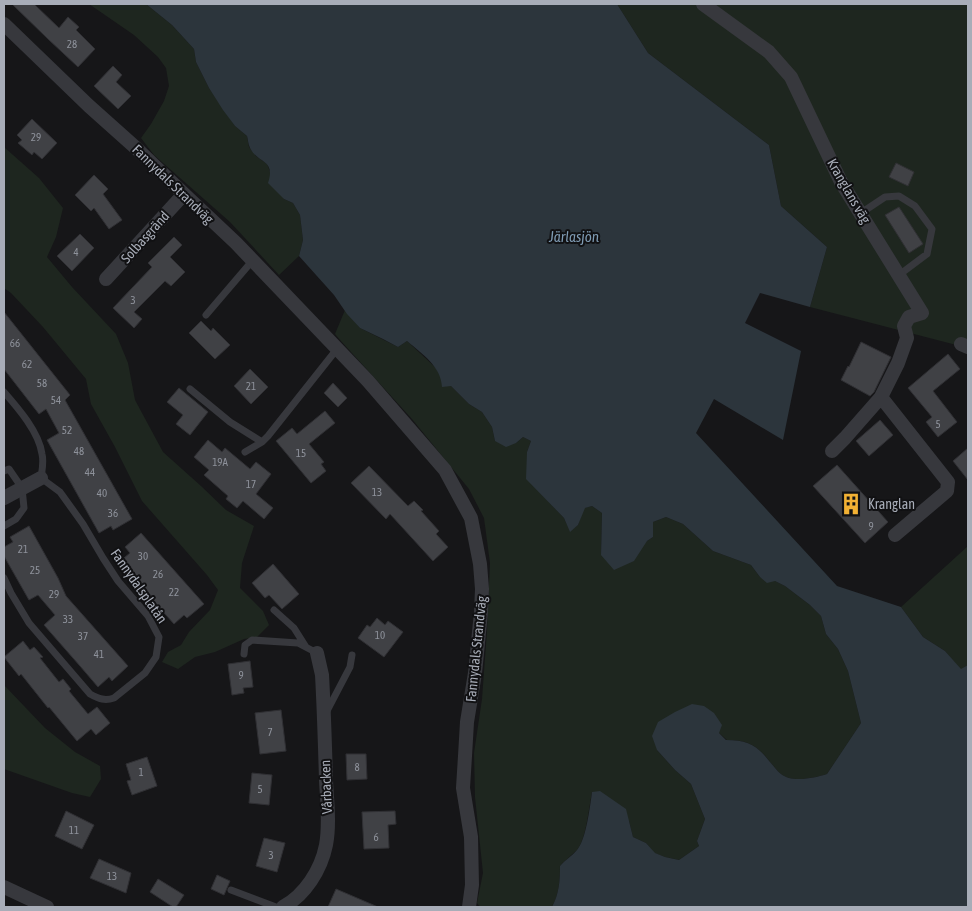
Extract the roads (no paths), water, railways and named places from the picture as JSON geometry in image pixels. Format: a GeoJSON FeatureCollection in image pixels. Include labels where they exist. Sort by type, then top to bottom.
{"type":"FeatureCollection","features":[{"type":"Feature","properties":{"kind":"street","name":"Kranglans väg"},"geometry":{"type":"LineString","coordinates":[[704,4],[769,52],[791,77],[841,182],[922,313],[909,317],[904,326],[908,338],[881,397],[832,451]]}},
{"type":"Feature","properties":{"kind":"street","name":"Fannydals Strandväg"},"geometry":{"type":"LineString","coordinates":[[4,24],[236,243],[368,381],[445,470],[471,518],[480,564],[482,589],[475,673],[464,756],[463,788],[471,837],[472,885],[469,907]]}},
{"type":"Feature","properties":{"kind":"street","name":"Solbasgränd"},"geometry":{"type":"LineString","coordinates":[[106,279],[184,194]]}},
{"type":"Feature","properties":{"kind":"street"},"geometry":{"type":"LineString","coordinates":[[881,397],[948,482],[947,491],[895,535]]}},
{"type":"Feature","properties":{"kind":"street"},"geometry":{"type":"LineString","coordinates":[[4,498],[41,478]]}},
{"type":"Feature","properties":{"kind":"street","name":"Vårbacken"},"geometry":{"type":"LineString","coordinates":[[283,907],[293,902],[305,890],[318,868],[326,846],[328,819],[322,676],[312,650]]}},
{"type":"Feature","properties":{"kind":"street"},"geometry":{"type":"LineString","coordinates":[[4,886],[47,907]]}},
{"type":"Feature","properties":{"kind":"lane"},"geometry":{"type":"LineString","coordinates":[[861,213],[885,197],[899,196],[915,206],[932,229],[927,254],[899,275]]}},
{"type":"Feature","properties":{"kind":"lane"},"geometry":{"type":"LineString","coordinates":[[206,315],[252,260]]}},
{"type":"Feature","properties":{"kind":"lane"},"geometry":{"type":"LineString","coordinates":[[245,452],[268,436],[337,349]]}},
{"type":"Feature","properties":{"kind":"lane"},"geometry":{"type":"LineString","coordinates":[[190,389],[230,422],[262,442]]}},
{"type":"Feature","properties":{"kind":"lane"},"geometry":{"type":"LineString","coordinates":[[4,392],[24,416],[40,443],[43,456],[41,478]]}},
{"type":"Feature","properties":{"kind":"lane"},"geometry":{"type":"LineString","coordinates":[[4,471],[10,469],[22,488],[24,508],[16,519],[4,526]]}},
{"type":"Feature","properties":{"kind":"lane","name":"Fannydalsplatån"},"geometry":{"type":"LineString","coordinates":[[4,578],[29,624],[90,694],[97,698],[104,700],[114,698],[145,673],[156,657],[159,637],[148,616],[118,581],[83,524],[60,492],[41,478]]}},
{"type":"Feature","properties":{"kind":"lane"},"geometry":{"type":"LineString","coordinates":[[274,610],[294,628],[312,650]]}},
{"type":"Feature","properties":{"kind":"lane"},"geometry":{"type":"LineString","coordinates":[[244,654],[245,645],[252,640],[298,643],[312,650]]}},
{"type":"Feature","properties":{"kind":"lane"},"geometry":{"type":"LineString","coordinates":[[324,717],[350,667],[352,655]]}},
{"type":"Feature","properties":{"kind":"lane"},"geometry":{"type":"LineString","coordinates":[[231,890],[276,907]]}},
{"type":"Feature","properties":{"kind":"water","name":"Järlasjön"},"geometry":{"type":"Polygon","coordinates":[[[146,4],[617,4],[648,53],[769,145],[781,206],[827,247],[810,307],[760,293],[745,323],[801,351],[783,440],[714,399],[696,433],[837,586],[901,607],[923,637],[945,651],[961,669],[968,665],[968,907],[552,907],[559,887],[560,866],[577,850],[583,839],[592,792],[600,791],[626,809],[633,837],[646,843],[655,853],[679,860],[699,846],[697,841],[705,819],[691,784],[657,750],[652,736],[658,722],[692,704],[704,706],[714,713],[722,725],[719,733],[726,740],[746,742],[756,748],[786,777],[803,779],[822,776],[827,774],[861,723],[848,671],[838,649],[826,634],[821,616],[810,605],[785,586],[775,581],[767,583],[751,565],[713,551],[683,524],[666,517],[653,522],[653,537],[647,541],[634,561],[614,570],[601,555],[602,513],[592,506],[585,508],[578,525],[570,532],[564,518],[526,479],[527,452],[531,441],[523,437],[516,443],[506,447],[495,441],[492,427],[482,412],[469,404],[451,386],[442,387],[438,373],[424,356],[407,341],[398,347],[360,328],[299,256],[303,240],[300,215],[293,203],[284,199],[268,183],[270,170],[268,166],[253,153],[247,136],[235,126],[209,88],[196,62],[194,49],[172,25],[146,4]]]}},
{"type":"Feature","properties":{"kind":"place","name":"Kranglan"},"geometry":{"type":"Point","coordinates":[851,504]}}]}
